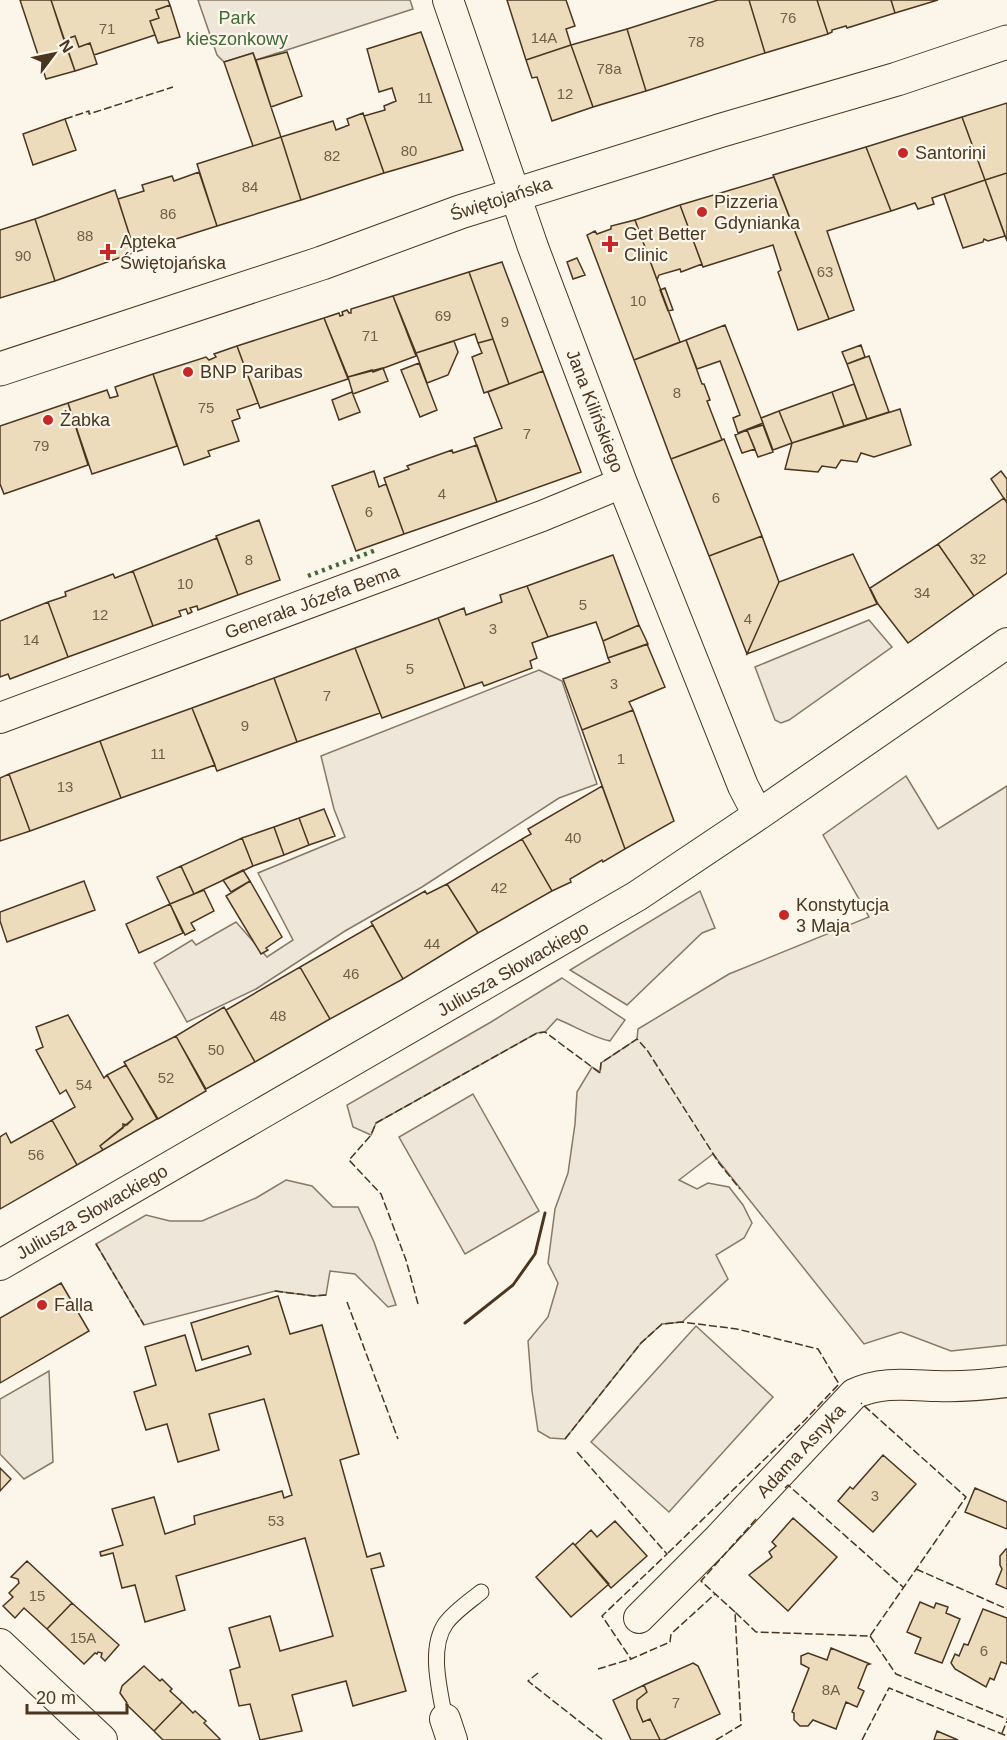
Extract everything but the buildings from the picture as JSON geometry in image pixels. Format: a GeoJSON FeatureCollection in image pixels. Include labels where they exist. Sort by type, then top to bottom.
{"type":"FeatureCollection","features":[{"type":"Feature","properties":{"kind":"street","name":"Jana Kilińskiego"},"geometry":{"type":"LineString","coordinates":[[448,0],[515,195],[622,483],[743,786],[758,815]]}},
{"type":"Feature","properties":{"kind":"street","name":"Świętojańska"},"geometry":{"type":"LineString","coordinates":[[0,369],[311,267],[460,212],[713,133],[897,79],[1007,42]]}},
{"type":"Feature","properties":{"kind":"street","name":"Generała Józefa Bema"},"geometry":{"type":"LineString","coordinates":[[0,718],[531,520],[622,483]]}},
{"type":"Feature","properties":{"kind":"street","name":"Juliusza Słowackiego"},"geometry":{"type":"LineString","coordinates":[[0,1265],[637,896],[1007,643]]}},
{"type":"Feature","properties":{"kind":"street","name":"Adama Asnyka"},"geometry":{"type":"LineString","coordinates":[[639,1618],[719,1538],[854,1394],[868,1387],[900,1384],[938,1386],[1007,1382]]}},
{"type":"Feature","properties":{"kind":"street"},"geometry":{"type":"LineString","coordinates":[[0,1644],[102,1740]]}},
{"type":"Feature","properties":{"kind":"lane"},"geometry":{"type":"LineString","coordinates":[[448,1729],[436,1675],[438,1641],[446,1623],[481,1592]]}},
{"type":"Feature","properties":{"kind":"green space","name":"Park kieszonkowy"},"geometry":{"type":"Polygon","coordinates":[[[198,0],[410,0],[413,9],[256,60],[253,53],[224,62],[217,55],[198,0]]]}},
{"type":"Feature","properties":{"kind":"green space"},"geometry":{"type":"Polygon","coordinates":[[[869,620],[892,647],[789,720],[781,723],[775,720],[755,667],[869,620]]]}},
{"type":"Feature","properties":{"kind":"green space"},"geometry":{"type":"Polygon","coordinates":[[[539,670],[562,681],[597,784],[559,798],[422,887],[345,931],[256,989],[187,1022],[154,963],[192,940],[196,945],[236,922],[267,957],[293,940],[258,873],[345,837],[334,809],[321,756],[539,670]]]}},
{"type":"Feature","properties":{"kind":"green space"},"geometry":{"type":"Polygon","coordinates":[[[906,776],[938,829],[1007,786],[1007,1345],[951,1351],[901,1332],[864,1344],[713,1154],[679,1180],[697,1189],[708,1183],[729,1187],[743,1205],[752,1223],[744,1238],[716,1255],[728,1279],[682,1322],[662,1324],[641,1343],[565,1439],[550,1438],[538,1431],[528,1341],[548,1317],[558,1283],[548,1263],[555,1209],[568,1173],[577,1092],[592,1067],[600,1072],[601,1063],[637,1039],[638,1029],[729,974],[869,917],[823,835],[906,776]]]}},
{"type":"Feature","properties":{"kind":"green space"},"geometry":{"type":"Polygon","coordinates":[[[700,891],[715,928],[702,933],[627,1005],[570,970],[700,891]]]}},
{"type":"Feature","properties":{"kind":"green space"},"geometry":{"type":"Polygon","coordinates":[[[562,978],[625,1020],[610,1041],[557,1019],[545,1032],[537,1033],[376,1123],[371,1135],[353,1127],[347,1105],[562,978]]]}},
{"type":"Feature","properties":{"kind":"green space"},"geometry":{"type":"Polygon","coordinates":[[[473,1094],[539,1211],[465,1254],[399,1137],[473,1094]]]}},
{"type":"Feature","properties":{"kind":"green space"},"geometry":{"type":"Polygon","coordinates":[[[286,1180],[312,1186],[333,1207],[358,1207],[374,1242],[396,1305],[388,1307],[355,1274],[330,1271],[326,1295],[314,1296],[275,1291],[144,1325],[96,1244],[146,1215],[170,1221],[202,1221],[256,1198],[286,1180]]]}},
{"type":"Feature","properties":{"kind":"green space"},"geometry":{"type":"Polygon","coordinates":[[[696,1326],[773,1397],[669,1512],[591,1442],[696,1326]]]}},
{"type":"Feature","properties":{"kind":"shaded area"},"geometry":{"type":"Polygon","coordinates":[[[49,1371],[53,1462],[24,1479],[0,1454],[0,1399],[49,1371]]]}},
{"type":"Feature","properties":{"kind":"hedge"},"geometry":{"type":"LineString","coordinates":[[308,576],[376,550]]}},
{"type":"Feature","properties":{"kind":"fence"},"geometry":{"type":"LineString","coordinates":[[65,119],[89,111],[89,114],[173,87]]}},
{"type":"Feature","properties":{"kind":"fence"},"geometry":{"type":"LineString","coordinates":[[418,1304],[406,1260],[381,1194],[349,1160],[371,1135],[376,1123],[537,1033],[545,1032],[600,1073],[601,1063],[637,1039],[647,1050],[719,1163],[740,1189]]}},
{"type":"Feature","properties":{"kind":"fence"},"geometry":{"type":"LineString","coordinates":[[96,1244],[144,1325]]}},
{"type":"Feature","properties":{"kind":"fence"},"geometry":{"type":"LineString","coordinates":[[275,1291],[314,1296],[326,1295]]}},
{"type":"Feature","properties":{"kind":"fence"},"geometry":{"type":"LineString","coordinates":[[347,1302],[398,1439]]}},
{"type":"Feature","properties":{"kind":"fence"},"geometry":{"type":"LineString","coordinates":[[565,1439],[641,1343],[662,1324],[682,1322],[737,1329],[818,1349],[839,1384],[667,1554]]}},
{"type":"Feature","properties":{"kind":"fence"},"geometry":{"type":"LineString","coordinates":[[716,1740],[741,1725],[735,1612],[756,1632],[870,1636],[966,1497],[861,1403]]}},
{"type":"Feature","properties":{"kind":"fence"},"geometry":{"type":"LineString","coordinates":[[577,1452],[667,1554],[602,1616],[631,1659]]}},
{"type":"Feature","properties":{"kind":"fence"},"geometry":{"type":"LineString","coordinates":[[785,1488],[788,1485],[903,1587]]}},
{"type":"Feature","properties":{"kind":"fence"},"geometry":{"type":"LineString","coordinates":[[735,1612],[701,1581],[756,1519]]}},
{"type":"Feature","properties":{"kind":"fence"},"geometry":{"type":"LineString","coordinates":[[916,1569],[1007,1609]]}},
{"type":"Feature","properties":{"kind":"fence"},"geometry":{"type":"LineString","coordinates":[[598,1669],[631,1659],[670,1642],[671,1634],[715,1594]]}},
{"type":"Feature","properties":{"kind":"fence"},"geometry":{"type":"LineString","coordinates":[[870,1636],[896,1674],[1007,1719]]}},
{"type":"Feature","properties":{"kind":"fence"},"geometry":{"type":"LineString","coordinates":[[538,1673],[528,1681],[603,1740]]}},
{"type":"Feature","properties":{"kind":"fence"},"geometry":{"type":"LineString","coordinates":[[862,1740],[889,1688],[1007,1736]]}},
{"type":"Feature","properties":{"kind":"fence"},"geometry":{"type":"LineString","coordinates":[[1002,1733],[1007,1721]]}},
{"type":"Feature","properties":{"kind":"wall"},"geometry":{"type":"LineString","coordinates":[[465,1323],[513,1285],[535,1254],[545,1213]]}},
{"type":"Feature","properties":{"kind":"place","name":"Santorini"},"geometry":{"type":"Point","coordinates":[903,153]}},
{"type":"Feature","properties":{"kind":"place","name":"Pizzeria Gdynianka"},"geometry":{"type":"Point","coordinates":[702,212]}},
{"type":"Feature","properties":{"kind":"place","name":"Get Better Clinic"},"geometry":{"type":"Point","coordinates":[610,244]}},
{"type":"Feature","properties":{"kind":"place","name":"Apteka Świętojańska"},"geometry":{"type":"Point","coordinates":[108,252]}},
{"type":"Feature","properties":{"kind":"place","name":"BNP Paribas"},"geometry":{"type":"Point","coordinates":[188,372]}},
{"type":"Feature","properties":{"kind":"place","name":"Żabka"},"geometry":{"type":"Point","coordinates":[48,420]}},
{"type":"Feature","properties":{"kind":"place","name":"Konstytucja 3 Maja"},"geometry":{"type":"Point","coordinates":[784,915]}},
{"type":"Feature","properties":{"kind":"place","name":"Falla"},"geometry":{"type":"Point","coordinates":[42,1305]}}]}
